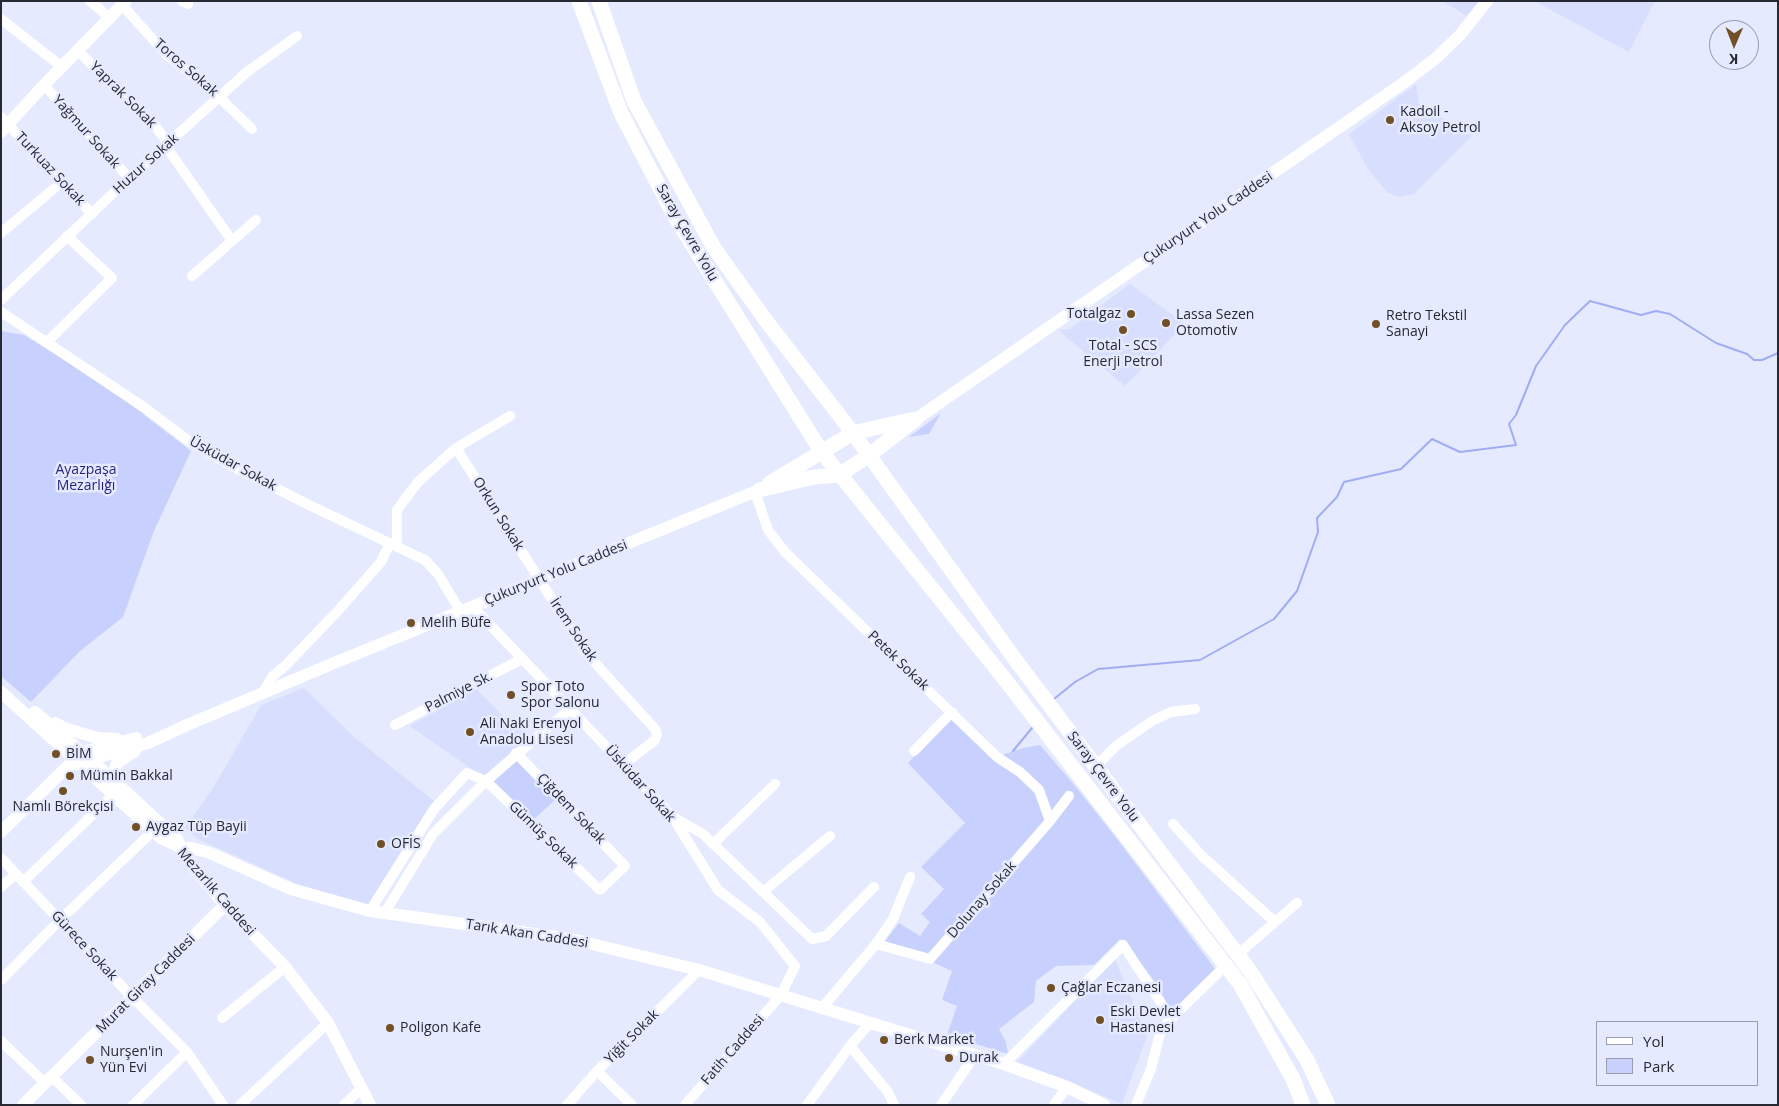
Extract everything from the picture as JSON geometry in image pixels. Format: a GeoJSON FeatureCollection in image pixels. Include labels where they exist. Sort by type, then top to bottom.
{"type":"FeatureCollection","features":[{"type":"Feature","properties":{"kind":"highway","name":"Saray Çevre Yolu"},"geometry":{"type":"LineString","coordinates":[[579,1],[621,113],[675,218],[821,451],[1003,677],[1226,965],[1240,984],[1293,1078],[1303,1105]]}},
{"type":"Feature","properties":{"kind":"highway","name":"Saray Çevre Yolu"},"geometry":{"type":"LineString","coordinates":[[599,1],[634,101],[714,248],[767,322],[853,434],[1017,662],[1238,955],[1307,1060],[1328,1105]]}},
{"type":"Feature","properties":{"kind":"highway"},"geometry":{"type":"LineString","coordinates":[[756,491],[821,451],[853,434],[916,418]]}},
{"type":"Feature","properties":{"kind":"highway"},"geometry":{"type":"LineString","coordinates":[[756,491],[814,477],[839,475],[868,456],[916,418]]}},
{"type":"Feature","properties":{"kind":"main road","name":"Çukuryurt Yolu Caddesi"},"geometry":{"type":"LineString","coordinates":[[916,418],[1402,84],[1435,59],[1487,1]]}},
{"type":"Feature","properties":{"kind":"main road"},"geometry":{"type":"LineString","coordinates":[[4,124],[124,3]]}},
{"type":"Feature","properties":{"kind":"main road","name":"Çukuryurt Yolu Caddesi"},"geometry":{"type":"LineString","coordinates":[[115,788],[114,772],[117,763],[148,743],[187,725],[756,491]]}},
{"type":"Feature","properties":{"kind":"main road"},"geometry":{"type":"LineString","coordinates":[[1,682],[40,716],[78,759]]}},
{"type":"Feature","properties":{"kind":"main road"},"geometry":{"type":"LineString","coordinates":[[3,696],[78,759],[169,831],[182,848]]}},
{"type":"Feature","properties":{"kind":"main road","name":"Çukuryurt Yolu Caddesi"},"geometry":{"type":"LineString","coordinates":[[40,716],[67,729],[98,738],[132,739]]}},
{"type":"Feature","properties":{"kind":"main road","name":"Çukuryurt Yolu Caddesi"},"geometry":{"type":"LineString","coordinates":[[78,759],[132,739],[187,725]]}},
{"type":"Feature","properties":{"kind":"main road","name":"Çukuryurt Yolu Caddesi"},"geometry":{"type":"LineString","coordinates":[[78,759],[148,743]]}},
{"type":"Feature","properties":{"kind":"main road"},"geometry":{"type":"LineString","coordinates":[[1,832],[78,759]]}},
{"type":"Feature","properties":{"kind":"main road","name":"Mezarlık Caddesi"},"geometry":{"type":"LineString","coordinates":[[115,788],[153,831],[161,838],[182,848],[189,861],[225,905],[285,967],[328,1023],[370,1105]]}},
{"type":"Feature","properties":{"kind":"main road","name":"Tarık Akan Caddesi"},"geometry":{"type":"LineString","coordinates":[[182,848],[191,848],[210,853],[291,889],[370,911],[571,939],[699,970],[1004,1064],[1068,1087],[1104,1105]]}},
{"type":"Feature","properties":{"kind":"main road","name":"Murat Giray Caddesi"},"geometry":{"type":"LineString","coordinates":[[23,1105],[225,905]]}},
{"type":"Feature","properties":{"kind":"street"},"geometry":{"type":"LineString","coordinates":[[90,1],[110,18]]}},
{"type":"Feature","properties":{"kind":"street","name":"Toros Sokak"},"geometry":{"type":"LineString","coordinates":[[124,3],[166,54],[219,96],[252,129]]}},
{"type":"Feature","properties":{"kind":"street"},"geometry":{"type":"LineString","coordinates":[[1,19],[62,67]]}},
{"type":"Feature","properties":{"kind":"street","name":"Huzur Sokak"},"geometry":{"type":"LineString","coordinates":[[1,300],[67,236],[219,96],[247,72],[297,36]]}},
{"type":"Feature","properties":{"kind":"street","name":"Yaprak Sokak"},"geometry":{"type":"LineString","coordinates":[[78,51],[155,126],[168,143],[170,152],[232,240]]}},
{"type":"Feature","properties":{"kind":"street","name":"Yağmur Sokak"},"geometry":{"type":"LineString","coordinates":[[44,85],[129,178]]}},
{"type":"Feature","properties":{"kind":"street","name":"Turkuaz Sokak"},"geometry":{"type":"LineString","coordinates":[[4,124],[62,181],[92,214]]}},
{"type":"Feature","properties":{"kind":"street"},"geometry":{"type":"LineString","coordinates":[[1,233],[62,181]]}},
{"type":"Feature","properties":{"kind":"street"},"geometry":{"type":"LineString","coordinates":[[192,276],[256,220]]}},
{"type":"Feature","properties":{"kind":"street"},"geometry":{"type":"LineString","coordinates":[[47,342],[112,278],[67,236]]}},
{"type":"Feature","properties":{"kind":"street","name":"Üsküdar Sokak"},"geometry":{"type":"LineString","coordinates":[[1,312],[145,408],[190,442],[222,461],[424,560],[438,574],[461,612]]}},
{"type":"Feature","properties":{"kind":"street"},"geometry":{"type":"LineString","coordinates":[[262,694],[272,677],[335,614],[394,545],[397,510],[418,482],[456,448],[510,416]]}},
{"type":"Feature","properties":{"kind":"street","name":"Orkun Sokak"},"geometry":{"type":"LineString","coordinates":[[456,448],[540,580]]}},
{"type":"Feature","properties":{"kind":"street","name":"Petek Sokak"},"geometry":{"type":"LineString","coordinates":[[756,491],[768,530],[785,552],[997,757],[1020,772],[1039,790],[1050,821]]}},
{"type":"Feature","properties":{"kind":"street","name":"İrem Sokak"},"geometry":{"type":"LineString","coordinates":[[540,580],[586,653],[655,729],[657,735],[654,740],[623,765]]}},
{"type":"Feature","properties":{"kind":"street","name":"Üsküdar Sokak"},"geometry":{"type":"LineString","coordinates":[[473,607],[672,816],[718,890],[760,922],[795,966],[781,995]]}},
{"type":"Feature","properties":{"kind":"street","name":"Palmiye Sk."},"geometry":{"type":"LineString","coordinates":[[395,725],[522,659]]}},
{"type":"Feature","properties":{"kind":"street"},"geometry":{"type":"LineString","coordinates":[[384,914],[433,834],[516,753],[570,709]]}},
{"type":"Feature","properties":{"kind":"street"},"geometry":{"type":"LineString","coordinates":[[1095,767],[1116,746],[1152,721],[1171,712],[1195,709]]}},
{"type":"Feature","properties":{"kind":"street"},"geometry":{"type":"LineString","coordinates":[[914,751],[952,712]]}},
{"type":"Feature","properties":{"kind":"street","name":"Çiğdem Sokak"},"geometry":{"type":"LineString","coordinates":[[516,753],[625,866],[600,890]]}},
{"type":"Feature","properties":{"kind":"street"},"geometry":{"type":"LineString","coordinates":[[370,911],[438,805],[467,773],[486,781]]}},
{"type":"Feature","properties":{"kind":"street","name":"Gümüş Sokak"},"geometry":{"type":"LineString","coordinates":[[486,781],[600,890]]}},
{"type":"Feature","properties":{"kind":"street"},"geometry":{"type":"LineString","coordinates":[[713,844],[775,784]]}},
{"type":"Feature","properties":{"kind":"street"},"geometry":{"type":"LineString","coordinates":[[1,886],[19,878],[115,788]]}},
{"type":"Feature","properties":{"kind":"street","name":"Dolunay Sokak"},"geometry":{"type":"LineString","coordinates":[[876,944],[930,959],[1050,821],[1069,796]]}},
{"type":"Feature","properties":{"kind":"street"},"geometry":{"type":"LineString","coordinates":[[438,805],[451,816]]}},
{"type":"Feature","properties":{"kind":"street"},"geometry":{"type":"LineString","coordinates":[[672,816],[703,834],[812,939],[826,936],[874,886]]}},
{"type":"Feature","properties":{"kind":"street"},"geometry":{"type":"LineString","coordinates":[[1173,824],[1202,856],[1275,922]]}},
{"type":"Feature","properties":{"kind":"street"},"geometry":{"type":"LineString","coordinates":[[1,980],[60,920],[153,831]]}},
{"type":"Feature","properties":{"kind":"street"},"geometry":{"type":"LineString","coordinates":[[764,892],[830,836]]}},
{"type":"Feature","properties":{"kind":"street","name":"Gürece Sokak"},"geometry":{"type":"LineString","coordinates":[[1,858],[133,998],[187,1052],[223,1105]]}},
{"type":"Feature","properties":{"kind":"street"},"geometry":{"type":"LineString","coordinates":[[822,1008],[876,944],[893,919],[910,877]]}},
{"type":"Feature","properties":{"kind":"street"},"geometry":{"type":"LineString","coordinates":[[1238,955],[1297,903]]}},
{"type":"Feature","properties":{"kind":"street"},"geometry":{"type":"LineString","coordinates":[[1004,1064],[1123,945],[1171,1018]]}},
{"type":"Feature","properties":{"kind":"street"},"geometry":{"type":"LineString","coordinates":[[1136,1105],[1153,1064],[1160,1032],[1171,1018],[1226,965]]}},
{"type":"Feature","properties":{"kind":"street"},"geometry":{"type":"LineString","coordinates":[[222,1018],[285,967]]}},
{"type":"Feature","properties":{"kind":"street","name":"Yiğit Sokak"},"geometry":{"type":"LineString","coordinates":[[567,1105],[598,1071],[699,970]]}},
{"type":"Feature","properties":{"kind":"street","name":"Fatih Caddesi"},"geometry":{"type":"LineString","coordinates":[[685,1105],[781,995]]}},
{"type":"Feature","properties":{"kind":"street"},"geometry":{"type":"LineString","coordinates":[[807,1105],[850,1046],[871,1022]]}},
{"type":"Feature","properties":{"kind":"street"},"geometry":{"type":"LineString","coordinates":[[244,1104],[328,1023]]}},
{"type":"Feature","properties":{"kind":"street"},"geometry":{"type":"LineString","coordinates":[[1,1042],[81,1105]]}},
{"type":"Feature","properties":{"kind":"street"},"geometry":{"type":"LineString","coordinates":[[850,1046],[888,1092],[894,1105]]}},
{"type":"Feature","properties":{"kind":"street"},"geometry":{"type":"LineString","coordinates":[[132,1105],[187,1052]]}},
{"type":"Feature","properties":{"kind":"street"},"geometry":{"type":"LineString","coordinates":[[941,1105],[975,1055]]}},
{"type":"Feature","properties":{"kind":"street"},"geometry":{"type":"LineString","coordinates":[[598,1071],[632,1105]]}},
{"type":"Feature","properties":{"kind":"street"},"geometry":{"type":"LineString","coordinates":[[1054,1105],[1068,1087]]}},
{"type":"Feature","properties":{"kind":"street"},"geometry":{"type":"LineString","coordinates":[[344,1105],[362,1088]]}},
{"type":"Feature","properties":{"kind":"shaded area"},"geometry":{"type":"Polygon","coordinates":[[[1443,1],[1479,1],[1466,16],[1443,1]]]}},
{"type":"Feature","properties":{"kind":"shaded area"},"geometry":{"type":"Polygon","coordinates":[[[1534,1],[1655,1],[1629,52],[1534,1]]]}},
{"type":"Feature","properties":{"kind":"shaded area"},"geometry":{"type":"Polygon","coordinates":[[[1416,84],[1419,104],[1472,136],[1414,194],[1399,197],[1387,192],[1368,169],[1349,134],[1416,84]]]}},
{"type":"Feature","properties":{"kind":"shaded area"},"geometry":{"type":"Polygon","coordinates":[[[1130,284],[1185,324],[1125,386],[1058,330],[1070,329],[1130,284]]]}},
{"type":"Feature","properties":{"kind":"shaded area"},"geometry":{"type":"Polygon","coordinates":[[[304,688],[354,737],[435,802],[368,905],[300,885],[198,839],[185,828],[213,788],[261,705],[304,688]]]}},
{"type":"Feature","properties":{"kind":"shaded area","name":"Ali Naki Erenyol Anadolu Lisesi"},"geometry":{"type":"Polygon","coordinates":[[[476,689],[514,727],[516,725],[527,737],[483,777],[410,726],[476,689]]]}},
{"type":"Feature","properties":{"kind":"shaded area"},"geometry":{"type":"Polygon","coordinates":[[[1115,959],[1147,1036],[1122,1104],[1069,1081],[1016,1063],[1115,959]]]}},
{"type":"Feature","properties":{"kind":"green space","name":"Ayazpaşa Mezarlığı"},"geometry":{"type":"Polygon","coordinates":[[[1,331],[24,335],[108,387],[191,451],[154,531],[123,617],[79,652],[31,702],[1,676],[1,331]]]}},
{"type":"Feature","properties":{"kind":"green space"},"geometry":{"type":"Polygon","coordinates":[[[941,413],[929,434],[909,437],[941,413]]]}},
{"type":"Feature","properties":{"kind":"green space"},"geometry":{"type":"Polygon","coordinates":[[[948,720],[954,720],[1002,755],[1040,745],[1117,839],[1216,970],[1171,1013],[1153,979],[1120,939],[1094,965],[1056,966],[1036,981],[1034,1002],[999,1029],[1006,1042],[1008,1054],[947,1035],[957,1006],[942,1000],[952,971],[885,941],[899,923],[920,936],[930,922],[921,914],[944,889],[921,867],[965,823],[908,763],[948,720]]]}},
{"type":"Feature","properties":{"kind":"green space"},"geometry":{"type":"Polygon","coordinates":[[[518,759],[557,798],[532,821],[493,782],[518,759]]]}},
{"type":"Feature","properties":{"kind":"waterway"},"geometry":{"type":"LineString","coordinates":[[1054,699],[1075,682],[1098,669],[1200,660],[1274,619],[1297,591],[1318,532],[1317,518],[1337,497],[1344,482],[1401,469],[1432,439],[1460,452],[1516,445],[1509,424],[1516,415],[1536,366],[1565,325],[1590,301],[1641,315],[1656,311],[1670,314],[1716,343],[1747,354],[1754,360],[1762,360],[1778,353]]}},
{"type":"Feature","properties":{"kind":"waterway"},"geometry":{"type":"LineString","coordinates":[[1013,751],[1032,728]]}},
{"type":"Feature","properties":{"kind":"place","name":"Kadoil - Aksoy Petrol"},"geometry":{"type":"Point","coordinates":[1390,120]}},
{"type":"Feature","properties":{"kind":"place","name":"Totalgaz"},"geometry":{"type":"Point","coordinates":[1131,314]}},
{"type":"Feature","properties":{"kind":"place","name":"Lassa Sezen Otomotiv"},"geometry":{"type":"Point","coordinates":[1166,323]}},
{"type":"Feature","properties":{"kind":"place","name":"Retro Tekstil Sanayi"},"geometry":{"type":"Point","coordinates":[1376,324]}},
{"type":"Feature","properties":{"kind":"place","name":"Total - SCS Enerji Petrol"},"geometry":{"type":"Point","coordinates":[1123,330]}},
{"type":"Feature","properties":{"kind":"place","name":"Melih Büfe"},"geometry":{"type":"Point","coordinates":[411,623]}},
{"type":"Feature","properties":{"kind":"place","name":"Spor Toto Spor Salonu"},"geometry":{"type":"Point","coordinates":[511,695]}},
{"type":"Feature","properties":{"kind":"place","name":"Ali Naki Erenyol Anadolu Lisesi"},"geometry":{"type":"Point","coordinates":[470,732]}},
{"type":"Feature","properties":{"kind":"place","name":"BİM"},"geometry":{"type":"Point","coordinates":[56,754]}},
{"type":"Feature","properties":{"kind":"place","name":"Mümin Bakkal"},"geometry":{"type":"Point","coordinates":[70,776]}},
{"type":"Feature","properties":{"kind":"place","name":"Namlı Börekçisi"},"geometry":{"type":"Point","coordinates":[63,791]}},
{"type":"Feature","properties":{"kind":"place","name":"Aygaz Tüp Bayii"},"geometry":{"type":"Point","coordinates":[136,827]}},
{"type":"Feature","properties":{"kind":"place","name":"OFİS"},"geometry":{"type":"Point","coordinates":[381,844]}},
{"type":"Feature","properties":{"kind":"place","name":"Çağlar Eczanesi"},"geometry":{"type":"Point","coordinates":[1051,988]}},
{"type":"Feature","properties":{"kind":"place","name":"Eski Devlet Hastanesi"},"geometry":{"type":"Point","coordinates":[1100,1020]}},
{"type":"Feature","properties":{"kind":"place","name":"Poligon Kafe"},"geometry":{"type":"Point","coordinates":[390,1028]}},
{"type":"Feature","properties":{"kind":"place","name":"Berk Market"},"geometry":{"type":"Point","coordinates":[884,1040]}},
{"type":"Feature","properties":{"kind":"place","name":"Durak"},"geometry":{"type":"Point","coordinates":[949,1058]}},
{"type":"Feature","properties":{"kind":"place","name":"Nurşen'in Yün Evi"},"geometry":{"type":"Point","coordinates":[90,1060]}}]}
